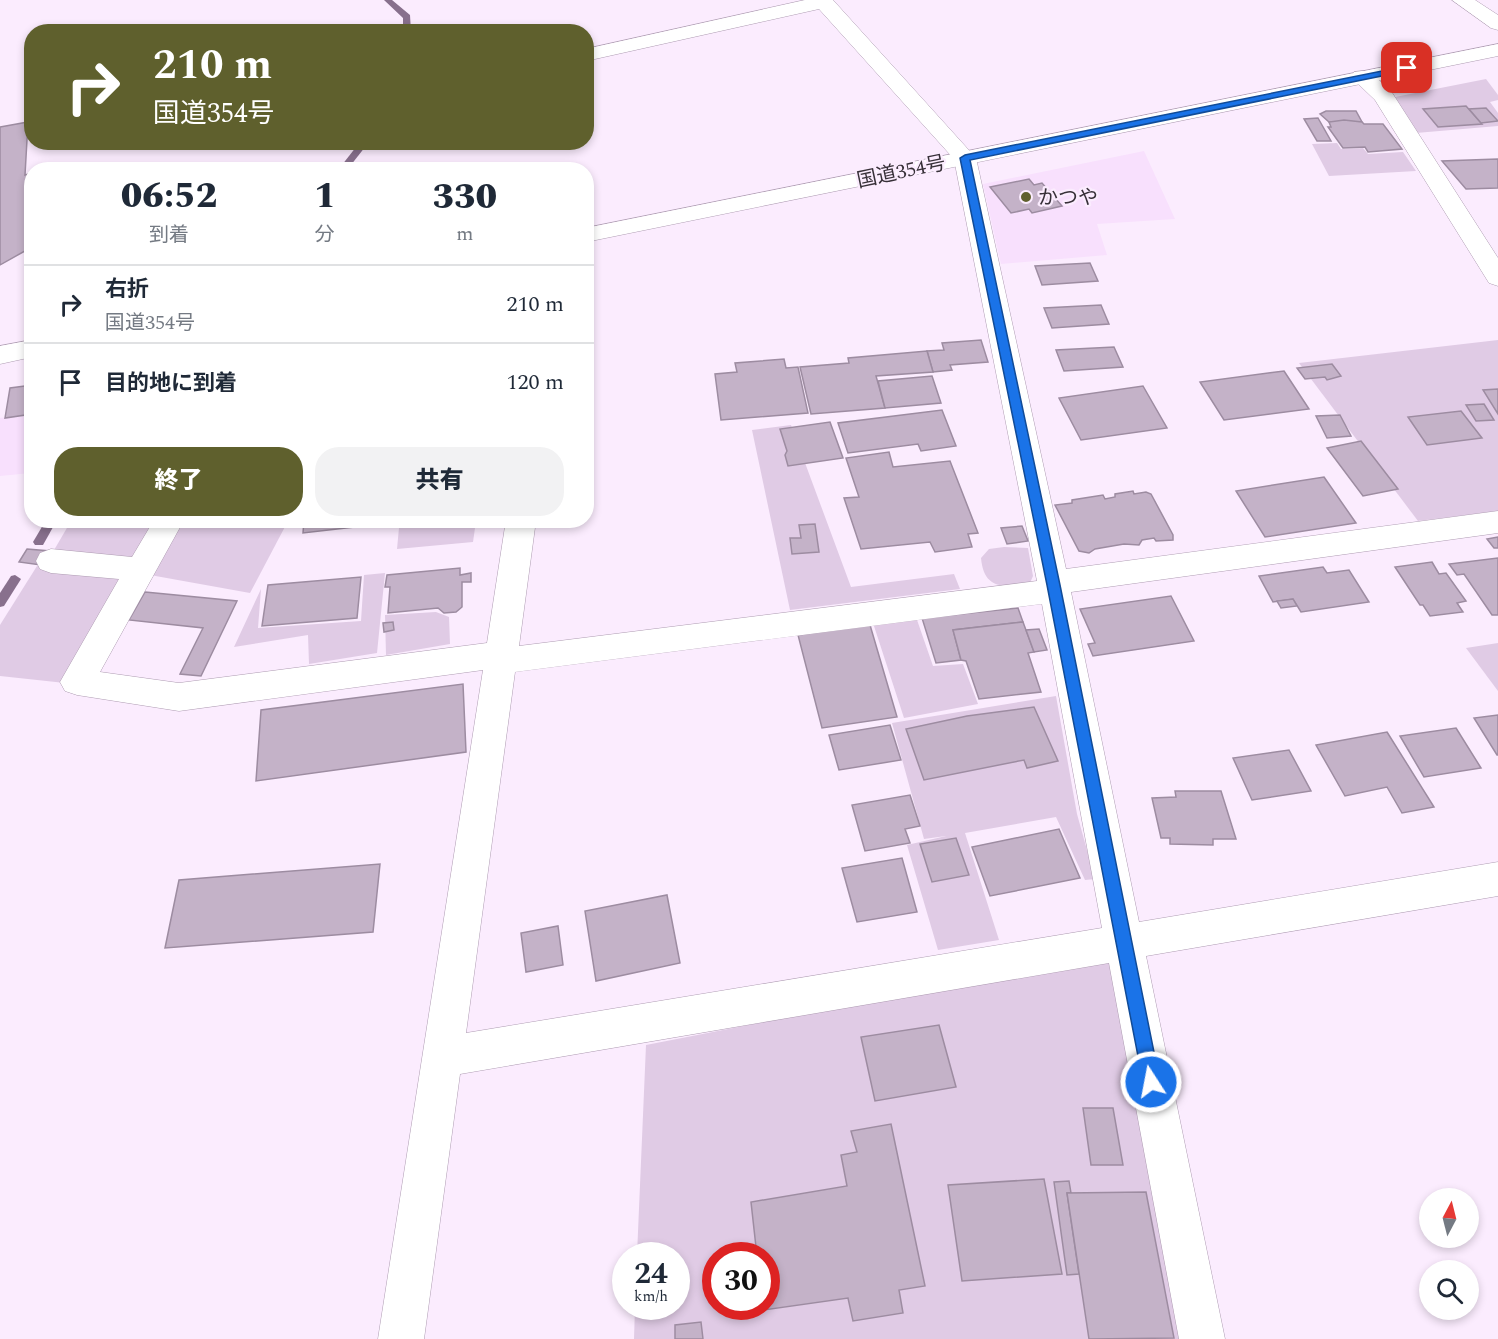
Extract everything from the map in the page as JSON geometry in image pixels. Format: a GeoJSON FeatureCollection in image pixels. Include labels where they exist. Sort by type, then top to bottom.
{"type":"FeatureCollection","features":[{"type":"Feature","properties":{"kind":"main road"},"geometry":{"type":"LineString","coordinates":[[1462,0],[1498,24]]}},
{"type":"Feature","properties":{"kind":"main road"},"geometry":{"type":"LineString","coordinates":[[594,53],[823,1],[965,158],[1054,585],[1202,1339]]}},
{"type":"Feature","properties":{"kind":"main road","name":"国道354号"},"geometry":{"type":"LineString","coordinates":[[594,233],[1498,50]]}},
{"type":"Feature","properties":{"kind":"main road"},"geometry":{"type":"LineString","coordinates":[[1362,77],[1383,96],[1498,278]]}},
{"type":"Feature","properties":{"kind":"main road"},"geometry":{"type":"LineString","coordinates":[[0,355],[24,350]]}},
{"type":"Feature","properties":{"kind":"main road"},"geometry":{"type":"LineString","coordinates":[[165,528],[77,682],[180,697],[487,656],[516,658],[1040,593],[1071,579],[1498,522]]}},
{"type":"Feature","properties":{"kind":"main road"},"geometry":{"type":"LineString","coordinates":[[401,1339],[520,528]]}},
{"type":"Feature","properties":{"kind":"main road"},"geometry":{"type":"LineString","coordinates":[[51,561],[141,570]]}},
{"type":"Feature","properties":{"kind":"main road"},"geometry":{"type":"LineString","coordinates":[[442,1057],[1498,879]]}},
{"type":"Feature","properties":{"kind":"shaded area"},"geometry":{"type":"Polygon","coordinates":[[[1486,79],[1498,95],[1498,100],[1490,102],[1498,113],[1498,126],[1416,133],[1395,97],[1486,79]]]}},
{"type":"Feature","properties":{"kind":"shaded area"},"geometry":{"type":"Polygon","coordinates":[[[1337,143],[1341,149],[1363,148],[1368,154],[1403,152],[1416,171],[1329,176],[1312,144],[1337,143]]]}},
{"type":"Feature","properties":{"kind":"shaded area"},"geometry":{"type":"Polygon","coordinates":[[[1144,151],[1175,219],[1097,224],[1107,255],[1001,264],[983,184],[1144,151]]]}},
{"type":"Feature","properties":{"kind":"shaded area"},"geometry":{"type":"Polygon","coordinates":[[[1498,340],[1498,511],[1418,521],[1299,363],[1498,340]]]}},
{"type":"Feature","properties":{"kind":"shaded area"},"geometry":{"type":"Polygon","coordinates":[[[24,415],[24,474],[0,476],[0,418],[24,415]]]}},
{"type":"Feature","properties":{"kind":"shaded area"},"geometry":{"type":"Polygon","coordinates":[[[791,425],[851,587],[954,574],[960,589],[790,610],[752,430],[791,425]]]}},
{"type":"Feature","properties":{"kind":"shaded area"},"geometry":{"type":"Polygon","coordinates":[[[67,528],[284,528],[250,593],[50,557],[67,528]]]}},
{"type":"Feature","properties":{"kind":"shaded area"},"geometry":{"type":"Polygon","coordinates":[[[399,528],[475,528],[473,542],[397,549],[399,528]]]}},
{"type":"Feature","properties":{"kind":"shaded area"},"geometry":{"type":"Polygon","coordinates":[[[1028,548],[1033,576],[1030,583],[1004,586],[991,581],[986,576],[981,558],[989,549],[1028,548]]]}},
{"type":"Feature","properties":{"kind":"shaded area"},"geometry":{"type":"Polygon","coordinates":[[[37,566],[127,576],[65,683],[0,676],[0,625],[37,566]]]}},
{"type":"Feature","properties":{"kind":"shaded area"},"geometry":{"type":"Polygon","coordinates":[[[385,573],[377,653],[309,664],[308,635],[234,647],[261,589],[258,628],[361,621],[364,575],[385,573]]]}},
{"type":"Feature","properties":{"kind":"shaded area"},"geometry":{"type":"Polygon","coordinates":[[[436,612],[449,617],[450,644],[386,655],[385,615],[436,612]]]}},
{"type":"Feature","properties":{"kind":"shaded area"},"geometry":{"type":"Polygon","coordinates":[[[916,617],[933,666],[963,664],[978,704],[904,718],[873,623],[916,617]]]}},
{"type":"Feature","properties":{"kind":"shaded area"},"geometry":{"type":"Polygon","coordinates":[[[1498,643],[1498,691],[1466,648],[1498,643]]]}},
{"type":"Feature","properties":{"kind":"shaded area"},"geometry":{"type":"Polygon","coordinates":[[[1056,696],[1077,814],[1095,879],[1085,880],[1056,817],[965,833],[999,940],[938,950],[907,845],[946,836],[924,839],[892,723],[1056,696]],[[1034,707],[967,716],[924,779],[1024,760],[1028,767],[1058,761],[1034,707]],[[920,844],[932,882],[969,875],[920,844]]]}},
{"type":"Feature","properties":{"kind":"shaded area"},"geometry":{"type":"Polygon","coordinates":[[[1110,955],[1179,1339],[1145,1339],[1174,1338],[1146,1192],[1071,1193],[1068,1181],[1054,1182],[1067,1274],[1079,1274],[1089,1339],[703,1339],[701,1322],[675,1325],[675,1339],[634,1339],[635,1320],[690,1320],[690,1242],[638,1242],[646,1045],[1110,955]],[[939,1025],[875,1101],[956,1087],[939,1025]],[[1083,1108],[1091,1165],[1122,1165],[1113,1108],[1083,1108]],[[891,1124],[851,1131],[857,1152],[841,1156],[847,1186],[751,1202],[756,1242],[702,1242],[702,1320],[780,1320],[780,1308],[848,1298],[853,1321],[903,1313],[899,1290],[925,1286],[891,1124]]]}},
{"type":"Feature","properties":{"kind":"building"},"geometry":{"type":"Polygon","coordinates":[[[1466,106],[1482,124],[1438,127],[1423,109],[1466,106]]]}},
{"type":"Feature","properties":{"kind":"building"},"geometry":{"type":"Polygon","coordinates":[[[1486,108],[1498,121],[1481,123],[1469,109],[1486,108]]]}},
{"type":"Feature","properties":{"kind":"building"},"geometry":{"type":"Polygon","coordinates":[[[1326,111],[1356,111],[1362,122],[1329,122],[1320,114],[1326,111]]]}},
{"type":"Feature","properties":{"kind":"building"},"geometry":{"type":"Polygon","coordinates":[[[1318,118],[1331,141],[1317,141],[1304,119],[1318,118]]]}},
{"type":"Feature","properties":{"kind":"building"},"geometry":{"type":"Polygon","coordinates":[[[1344,120],[1364,124],[1383,124],[1402,149],[1368,152],[1365,147],[1343,148],[1328,127],[1331,127],[1329,122],[1344,120]]]}},
{"type":"Feature","properties":{"kind":"building"},"geometry":{"type":"Polygon","coordinates":[[[24,123],[24,150],[26,150],[24,162],[24,252],[0,265],[0,127],[24,123]]]}},
{"type":"Feature","properties":{"kind":"building"},"geometry":{"type":"Polygon","coordinates":[[[1498,159],[1498,188],[1466,189],[1442,161],[1498,159]]]}},
{"type":"Feature","properties":{"kind":"building","name":"かつや"},"geometry":{"type":"Polygon","coordinates":[[[1029,179],[1034,185],[1042,183],[1062,206],[1032,213],[1029,209],[1011,213],[990,187],[1029,179]]]}},
{"type":"Feature","properties":{"kind":"building"},"geometry":{"type":"Polygon","coordinates":[[[1090,263],[1098,281],[1042,285],[1035,266],[1090,263]]]}},
{"type":"Feature","properties":{"kind":"building"},"geometry":{"type":"Polygon","coordinates":[[[1101,305],[1109,324],[1052,328],[1044,308],[1101,305]]]}},
{"type":"Feature","properties":{"kind":"building"},"geometry":{"type":"Polygon","coordinates":[[[981,340],[988,362],[950,365],[952,370],[933,372],[927,351],[944,350],[942,343],[981,340]]]}},
{"type":"Feature","properties":{"kind":"building"},"geometry":{"type":"Polygon","coordinates":[[[1114,347],[1123,367],[1064,371],[1056,350],[1114,347]]]}},
{"type":"Feature","properties":{"kind":"building"},"geometry":{"type":"Polygon","coordinates":[[[927,351],[933,372],[876,376],[885,408],[811,414],[800,367],[849,363],[848,358],[927,351]]]}},
{"type":"Feature","properties":{"kind":"building"},"geometry":{"type":"Polygon","coordinates":[[[784,359],[786,368],[798,367],[808,413],[721,420],[715,374],[737,372],[735,363],[784,359]]]}},
{"type":"Feature","properties":{"kind":"building"},"geometry":{"type":"Polygon","coordinates":[[[1332,364],[1341,376],[1327,380],[1325,377],[1305,379],[1297,368],[1332,364]]]}},
{"type":"Feature","properties":{"kind":"building"},"geometry":{"type":"Polygon","coordinates":[[[1284,371],[1309,409],[1224,420],[1200,382],[1284,371]]]}},
{"type":"Feature","properties":{"kind":"building"},"geometry":{"type":"Polygon","coordinates":[[[932,376],[941,403],[885,408],[878,381],[932,376]]]}},
{"type":"Feature","properties":{"kind":"building"},"geometry":{"type":"Polygon","coordinates":[[[24,386],[24,415],[5,418],[10,388],[24,386]]]}},
{"type":"Feature","properties":{"kind":"building"},"geometry":{"type":"Polygon","coordinates":[[[1143,386],[1167,428],[1081,440],[1059,398],[1143,386]]]}},
{"type":"Feature","properties":{"kind":"building"},"geometry":{"type":"Polygon","coordinates":[[[1498,389],[1498,414],[1483,390],[1498,389]]]}},
{"type":"Feature","properties":{"kind":"building"},"geometry":{"type":"Polygon","coordinates":[[[1484,404],[1494,420],[1476,421],[1466,405],[1484,404]]]}},
{"type":"Feature","properties":{"kind":"building"},"geometry":{"type":"Polygon","coordinates":[[[942,410],[956,446],[921,451],[918,444],[848,453],[838,423],[942,410]]]}},
{"type":"Feature","properties":{"kind":"building"},"geometry":{"type":"Polygon","coordinates":[[[1461,411],[1482,438],[1427,445],[1408,417],[1461,411]]]}},
{"type":"Feature","properties":{"kind":"building"},"geometry":{"type":"Polygon","coordinates":[[[1340,415],[1351,436],[1327,438],[1316,416],[1340,415]]]}},
{"type":"Feature","properties":{"kind":"building"},"geometry":{"type":"Polygon","coordinates":[[[830,422],[843,458],[788,466],[785,455],[787,451],[780,429],[830,422]]]}},
{"type":"Feature","properties":{"kind":"building"},"geometry":{"type":"Polygon","coordinates":[[[1361,441],[1398,489],[1363,496],[1327,448],[1361,441]]]}},
{"type":"Feature","properties":{"kind":"building"},"geometry":{"type":"Polygon","coordinates":[[[889,452],[893,467],[950,461],[978,533],[968,534],[972,547],[935,552],[930,542],[861,549],[844,498],[859,497],[846,458],[889,452]]]}},
{"type":"Feature","properties":{"kind":"building"},"geometry":{"type":"Polygon","coordinates":[[[1324,477],[1356,523],[1265,537],[1236,491],[1324,477]]]}},
{"type":"Feature","properties":{"kind":"building"},"geometry":{"type":"Polygon","coordinates":[[[1133,491],[1134,494],[1146,492],[1151,494],[1173,535],[1173,540],[1156,541],[1154,538],[1142,540],[1139,545],[1124,544],[1095,549],[1089,553],[1079,551],[1055,505],[1103,495],[1105,499],[1115,497],[1115,494],[1133,491]]]}},
{"type":"Feature","properties":{"kind":"building"},"geometry":{"type":"Polygon","coordinates":[[[815,524],[819,552],[792,554],[790,538],[801,538],[799,525],[815,524]]]}},
{"type":"Feature","properties":{"kind":"building"},"geometry":{"type":"Polygon","coordinates":[[[1022,526],[1028,541],[1007,544],[1001,528],[1022,526]]]}},
{"type":"Feature","properties":{"kind":"building"},"geometry":{"type":"Polygon","coordinates":[[[303,528],[346,528],[303,533],[303,528]]]}},
{"type":"Feature","properties":{"kind":"building"},"geometry":{"type":"Polygon","coordinates":[[[1498,537],[1498,548],[1494,548],[1487,539],[1498,537]]]}},
{"type":"Feature","properties":{"kind":"building"},"geometry":{"type":"Polygon","coordinates":[[[27,549],[50,551],[41,565],[19,562],[27,549]]]}},
{"type":"Feature","properties":{"kind":"building"},"geometry":{"type":"Polygon","coordinates":[[[1498,558],[1498,615],[1492,615],[1464,574],[1457,575],[1449,564],[1498,558]]]}},
{"type":"Feature","properties":{"kind":"building"},"geometry":{"type":"Polygon","coordinates":[[[1432,562],[1439,574],[1446,573],[1466,601],[1457,603],[1463,612],[1430,616],[1395,567],[1432,562]]]}},
{"type":"Feature","properties":{"kind":"building"},"geometry":{"type":"Polygon","coordinates":[[[1323,567],[1327,573],[1349,570],[1369,602],[1301,612],[1293,599],[1273,602],[1259,576],[1323,567]]]}},
{"type":"Feature","properties":{"kind":"building"},"geometry":{"type":"Polygon","coordinates":[[[460,568],[460,575],[471,573],[471,582],[462,582],[462,607],[456,612],[444,613],[438,608],[388,613],[390,587],[385,587],[387,575],[460,568]]]}},
{"type":"Feature","properties":{"kind":"building"},"geometry":{"type":"Polygon","coordinates":[[[361,577],[357,618],[262,626],[268,585],[361,577]]]}},
{"type":"Feature","properties":{"kind":"building"},"geometry":{"type":"Polygon","coordinates":[[[145,592],[237,601],[201,676],[180,674],[203,628],[129,620],[145,592]]]}},
{"type":"Feature","properties":{"kind":"building"},"geometry":{"type":"Polygon","coordinates":[[[1171,596],[1194,641],[1093,656],[1088,644],[1095,643],[1080,609],[1171,596]]]}},
{"type":"Feature","properties":{"kind":"building"},"geometry":{"type":"Polygon","coordinates":[[[1293,599],[1297,606],[1281,608],[1277,601],[1293,599]]]}},
{"type":"Feature","properties":{"kind":"building"},"geometry":{"type":"Polygon","coordinates":[[[1018,608],[1023,622],[953,630],[961,660],[936,663],[922,618],[1018,608]]]}},
{"type":"Feature","properties":{"kind":"building"},"geometry":{"type":"Polygon","coordinates":[[[393,622],[394,630],[384,632],[383,623],[393,622]]]}},
{"type":"Feature","properties":{"kind":"building"},"geometry":{"type":"Polygon","coordinates":[[[1023,622],[1034,652],[1028,653],[1041,692],[979,699],[966,661],[961,660],[953,630],[1023,622]]]}},
{"type":"Feature","properties":{"kind":"building"},"geometry":{"type":"Polygon","coordinates":[[[870,625],[897,717],[822,728],[798,635],[870,625]]]}},
{"type":"Feature","properties":{"kind":"building"},"geometry":{"type":"Polygon","coordinates":[[[1039,629],[1047,650],[1034,652],[1026,630],[1039,629]]]}},
{"type":"Feature","properties":{"kind":"building"},"geometry":{"type":"Polygon","coordinates":[[[463,684],[466,752],[256,781],[261,710],[463,684]]]}},
{"type":"Feature","properties":{"kind":"building"},"geometry":{"type":"Polygon","coordinates":[[[1034,707],[1058,761],[1027,768],[1024,760],[924,780],[906,729],[967,716],[1034,707]]]}},
{"type":"Feature","properties":{"kind":"building"},"geometry":{"type":"Polygon","coordinates":[[[1498,715],[1498,755],[1497,755],[1474,718],[1498,715]]]}},
{"type":"Feature","properties":{"kind":"building"},"geometry":{"type":"Polygon","coordinates":[[[890,725],[901,760],[839,770],[829,735],[890,725]]]}},
{"type":"Feature","properties":{"kind":"building"},"geometry":{"type":"Polygon","coordinates":[[[1456,728],[1481,768],[1424,777],[1400,736],[1456,728]]]}},
{"type":"Feature","properties":{"kind":"building"},"geometry":{"type":"Polygon","coordinates":[[[1387,732],[1434,807],[1402,813],[1387,787],[1345,796],[1316,745],[1387,732]]]}},
{"type":"Feature","properties":{"kind":"building"},"geometry":{"type":"Polygon","coordinates":[[[1289,750],[1311,791],[1252,800],[1233,758],[1289,750]]]}},
{"type":"Feature","properties":{"kind":"building"},"geometry":{"type":"Polygon","coordinates":[[[1175,791],[1221,791],[1236,839],[1213,839],[1213,845],[1170,844],[1170,838],[1161,838],[1152,798],[1176,797],[1175,791]]]}},
{"type":"Feature","properties":{"kind":"building"},"geometry":{"type":"Polygon","coordinates":[[[910,795],[920,826],[905,829],[910,843],[865,851],[852,805],[910,795]]]}},
{"type":"Feature","properties":{"kind":"building"},"geometry":{"type":"Polygon","coordinates":[[[1059,829],[1080,878],[990,896],[972,847],[1059,829]]]}},
{"type":"Feature","properties":{"kind":"building"},"geometry":{"type":"Polygon","coordinates":[[[956,838],[969,875],[932,882],[920,844],[956,838]]]}},
{"type":"Feature","properties":{"kind":"building"},"geometry":{"type":"Polygon","coordinates":[[[902,858],[917,912],[857,922],[842,868],[902,858]]]}},
{"type":"Feature","properties":{"kind":"building"},"geometry":{"type":"Polygon","coordinates":[[[380,864],[373,932],[165,948],[179,880],[380,864]]]}},
{"type":"Feature","properties":{"kind":"building"},"geometry":{"type":"Polygon","coordinates":[[[667,895],[680,963],[596,981],[585,911],[667,895]]]}},
{"type":"Feature","properties":{"kind":"building"},"geometry":{"type":"Polygon","coordinates":[[[558,926],[563,965],[526,972],[521,933],[558,926]]]}},
{"type":"Feature","properties":{"kind":"building"},"geometry":{"type":"Polygon","coordinates":[[[939,1025],[956,1087],[875,1101],[861,1037],[939,1025]]]}},
{"type":"Feature","properties":{"kind":"building"},"geometry":{"type":"Polygon","coordinates":[[[1083,1108],[1113,1108],[1123,1165],[1091,1165],[1083,1108]]]}},
{"type":"Feature","properties":{"kind":"building"},"geometry":{"type":"Polygon","coordinates":[[[891,1124],[925,1286],[899,1290],[903,1313],[853,1321],[848,1298],[780,1308],[780,1242],[755,1242],[751,1202],[847,1186],[841,1155],[857,1152],[851,1131],[891,1124]]]}},
{"type":"Feature","properties":{"kind":"building"},"geometry":{"type":"Polygon","coordinates":[[[1044,1179],[1062,1274],[962,1281],[948,1185],[1044,1179]]]}},
{"type":"Feature","properties":{"kind":"building"},"geometry":{"type":"Polygon","coordinates":[[[1069,1181],[1071,1193],[1067,1193],[1079,1274],[1067,1275],[1054,1182],[1069,1181]]]}},
{"type":"Feature","properties":{"kind":"building"},"geometry":{"type":"Polygon","coordinates":[[[1146,1192],[1174,1338],[1089,1339],[1067,1193],[1146,1192]]]}},
{"type":"Feature","properties":{"kind":"building"},"geometry":{"type":"Polygon","coordinates":[[[701,1322],[703,1339],[675,1339],[675,1325],[701,1322]]]}},
{"type":"Feature","properties":{"kind":"waterway"},"geometry":{"type":"LineString","coordinates":[[388,0],[407,17],[407,24]]}},
{"type":"Feature","properties":{"kind":"waterway"},"geometry":{"type":"LineString","coordinates":[[349,162],[358,150]]}},
{"type":"Feature","properties":{"kind":"waterway"},"geometry":{"type":"LineString","coordinates":[[39,542],[47,528]]}},
{"type":"Feature","properties":{"kind":"waterway"},"geometry":{"type":"LineString","coordinates":[[0,603],[15,579]]}},
{"type":"Feature","properties":{"kind":"place","name":"かつや"},"geometry":{"type":"Point","coordinates":[1026,197]}},
{"type":"Feature","properties":{"kind":"route"},"geometry":{"type":"LineString","coordinates":[[1151,1082],[1054,585],[965,158],[1407,68]]}}]}
